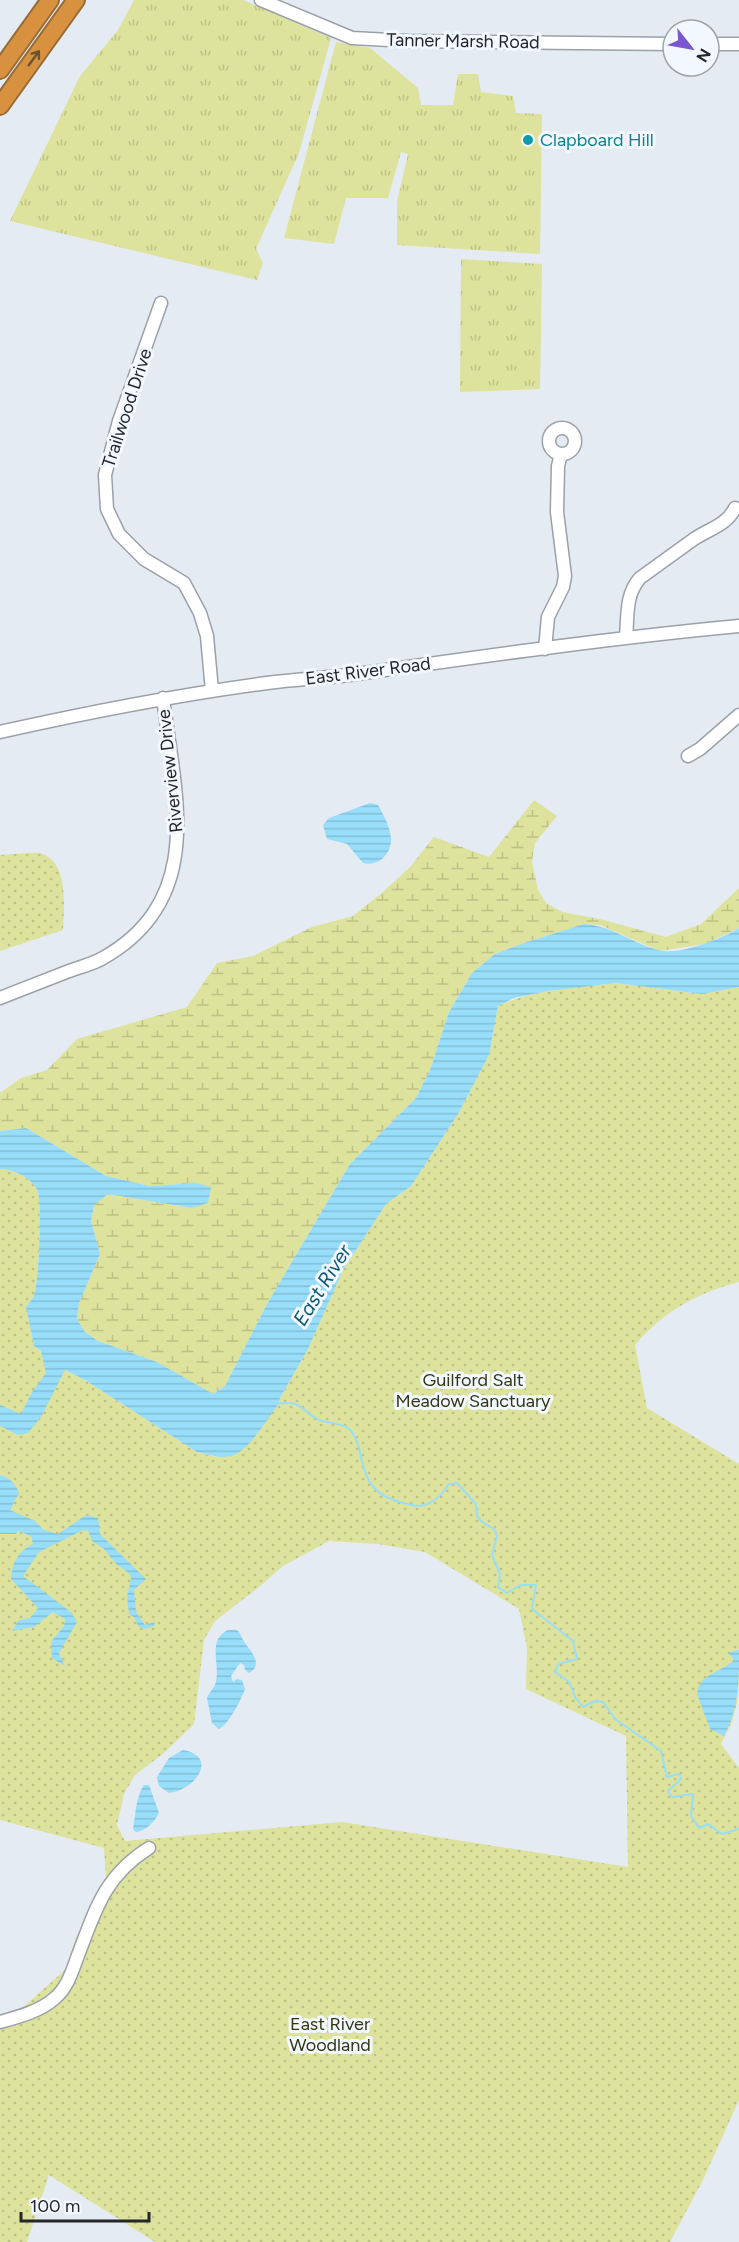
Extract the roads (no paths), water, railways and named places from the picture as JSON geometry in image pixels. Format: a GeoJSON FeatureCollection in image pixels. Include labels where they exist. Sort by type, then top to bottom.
{"type":"FeatureCollection","features":[{"type":"Feature","properties":{"kind":"highway"},"geometry":{"type":"LineString","coordinates":[[0,70],[50,0]]}},
{"type":"Feature","properties":{"kind":"highway"},"geometry":{"type":"LineString","coordinates":[[0,106],[76,0]]}},
{"type":"Feature","properties":{"kind":"street","name":"Tanner Marsh Road"},"geometry":{"type":"LineString","coordinates":[[261,0],[352,38],[408,42],[661,44]]}},
{"type":"Feature","properties":{"kind":"street"},"geometry":{"type":"LineString","coordinates":[[721,44],[739,44]]}},
{"type":"Feature","properties":{"kind":"street","name":"Trailwood Drive"},"geometry":{"type":"LineString","coordinates":[[161,303],[119,420],[105,475],[107,508],[119,534],[127,543],[144,559],[184,583],[200,613],[207,636],[212,690]]}},
{"type":"Feature","properties":{"kind":"street"},"geometry":{"type":"LineString","coordinates":[[545,649],[548,617],[563,587],[565,576],[557,512],[558,466],[561,454]]}},
{"type":"Feature","properties":{"kind":"street"},"geometry":{"type":"LineString","coordinates":[[627,637],[628,600],[632,587],[640,578],[697,537],[720,525],[735,508]]}},
{"type":"Feature","properties":{"kind":"street","name":"East River Road"},"geometry":{"type":"LineString","coordinates":[[0,732],[212,690],[346,675],[627,637],[739,626]]}},
{"type":"Feature","properties":{"kind":"street","name":"Riverview Drive"},"geometry":{"type":"LineString","coordinates":[[0,998],[102,959],[136,935],[168,890],[176,858],[178,825],[163,698]]}},
{"type":"Feature","properties":{"kind":"street"},"geometry":{"type":"LineString","coordinates":[[688,756],[700,749],[739,716]]}},
{"type":"Feature","properties":{"kind":"street"},"geometry":{"type":"LineString","coordinates":[[0,2022],[37,2009],[56,1998],[68,1980],[103,1893],[111,1880],[149,1848]]}},
{"type":"Feature","properties":{"kind":"water"},"geometry":{"type":"Polygon","coordinates":[[[370,803],[378,805],[388,825],[391,839],[387,853],[382,859],[368,864],[363,863],[347,844],[327,839],[323,825],[329,818],[370,803]]]}},
{"type":"Feature","properties":{"kind":"water","name":"East River"},"geometry":{"type":"Polygon","coordinates":[[[584,924],[604,928],[649,947],[667,951],[688,949],[722,937],[739,928],[739,987],[702,994],[616,983],[548,991],[514,998],[498,1006],[489,1055],[458,1114],[411,1186],[386,1204],[343,1270],[308,1349],[279,1403],[244,1449],[226,1457],[197,1452],[85,1380],[65,1370],[41,1417],[28,1433],[18,1435],[0,1426],[0,1405],[21,1414],[32,1392],[46,1373],[41,1351],[34,1346],[26,1307],[36,1287],[40,1226],[38,1192],[32,1182],[22,1175],[0,1169],[0,1131],[26,1128],[106,1176],[150,1186],[196,1183],[211,1187],[208,1203],[192,1208],[108,1194],[94,1205],[91,1221],[100,1254],[79,1303],[77,1319],[85,1332],[98,1341],[157,1362],[213,1394],[225,1386],[267,1304],[350,1164],[416,1098],[430,1070],[449,1012],[472,973],[495,954],[584,924]]]}},
{"type":"Feature","properties":{"kind":"water"},"geometry":{"type":"Polygon","coordinates":[[[0,1475],[12,1481],[19,1493],[10,1510],[35,1521],[44,1530],[58,1534],[86,1515],[98,1518],[100,1534],[146,1579],[134,1590],[136,1612],[145,1625],[155,1622],[154,1626],[145,1629],[138,1626],[135,1618],[129,1614],[127,1596],[130,1574],[116,1564],[104,1549],[92,1541],[88,1530],[81,1531],[39,1552],[23,1576],[71,1612],[77,1622],[59,1653],[65,1666],[52,1658],[51,1642],[64,1626],[65,1619],[53,1612],[34,1627],[12,1631],[19,1620],[30,1618],[38,1608],[11,1579],[17,1558],[23,1550],[33,1544],[31,1536],[18,1531],[16,1534],[0,1534],[0,1475]]]}},
{"type":"Feature","properties":{"kind":"water"},"geometry":{"type":"Polygon","coordinates":[[[228,1630],[239,1632],[254,1657],[256,1665],[249,1673],[240,1663],[231,1676],[233,1682],[237,1679],[242,1680],[245,1689],[231,1717],[219,1729],[212,1723],[207,1698],[216,1682],[216,1646],[222,1634],[228,1630]]]}},
{"type":"Feature","properties":{"kind":"water"},"geometry":{"type":"Polygon","coordinates":[[[739,1650],[735,1705],[724,1736],[710,1729],[697,1694],[706,1678],[733,1661],[730,1652],[739,1650]]]}},
{"type":"Feature","properties":{"kind":"water"},"geometry":{"type":"Polygon","coordinates":[[[183,1750],[194,1753],[200,1759],[202,1765],[200,1773],[188,1786],[169,1793],[159,1786],[157,1777],[169,1758],[183,1750]]]}},
{"type":"Feature","properties":{"kind":"water"},"geometry":{"type":"Polygon","coordinates":[[[144,1785],[149,1785],[159,1813],[150,1825],[136,1832],[133,1829],[136,1807],[144,1785]]]}},
{"type":"Feature","properties":{"kind":"waterway"},"geometry":{"type":"LineString","coordinates":[[276,1403],[295,1404],[318,1420],[348,1428],[356,1440],[369,1481],[374,1488],[388,1498],[412,1505],[423,1505],[438,1497],[449,1484],[457,1483],[476,1504],[477,1516],[494,1529],[497,1536],[492,1555],[500,1574],[498,1587],[507,1593],[521,1585],[536,1585],[532,1609],[573,1641],[577,1659],[558,1664],[555,1672],[569,1682],[575,1697],[583,1707],[595,1701],[603,1702],[615,1719],[661,1751],[667,1777],[679,1774],[681,1779],[668,1791],[672,1797],[693,1794],[691,1816],[699,1828],[708,1824],[722,1834],[739,1829]]}},
{"type":"Feature","properties":{"kind":"place","name":"Clapboard Hill"},"geometry":{"type":"Point","coordinates":[528,140]}},
{"type":"Feature","properties":{"kind":"park label","name":"Guilford Salt Meadow Sanctuary"},"geometry":{"type":"Point","coordinates":[473,1390]}},
{"type":"Feature","properties":{"kind":"park label","name":"East River Woodland"},"geometry":{"type":"Point","coordinates":[330,2034]}}]}
